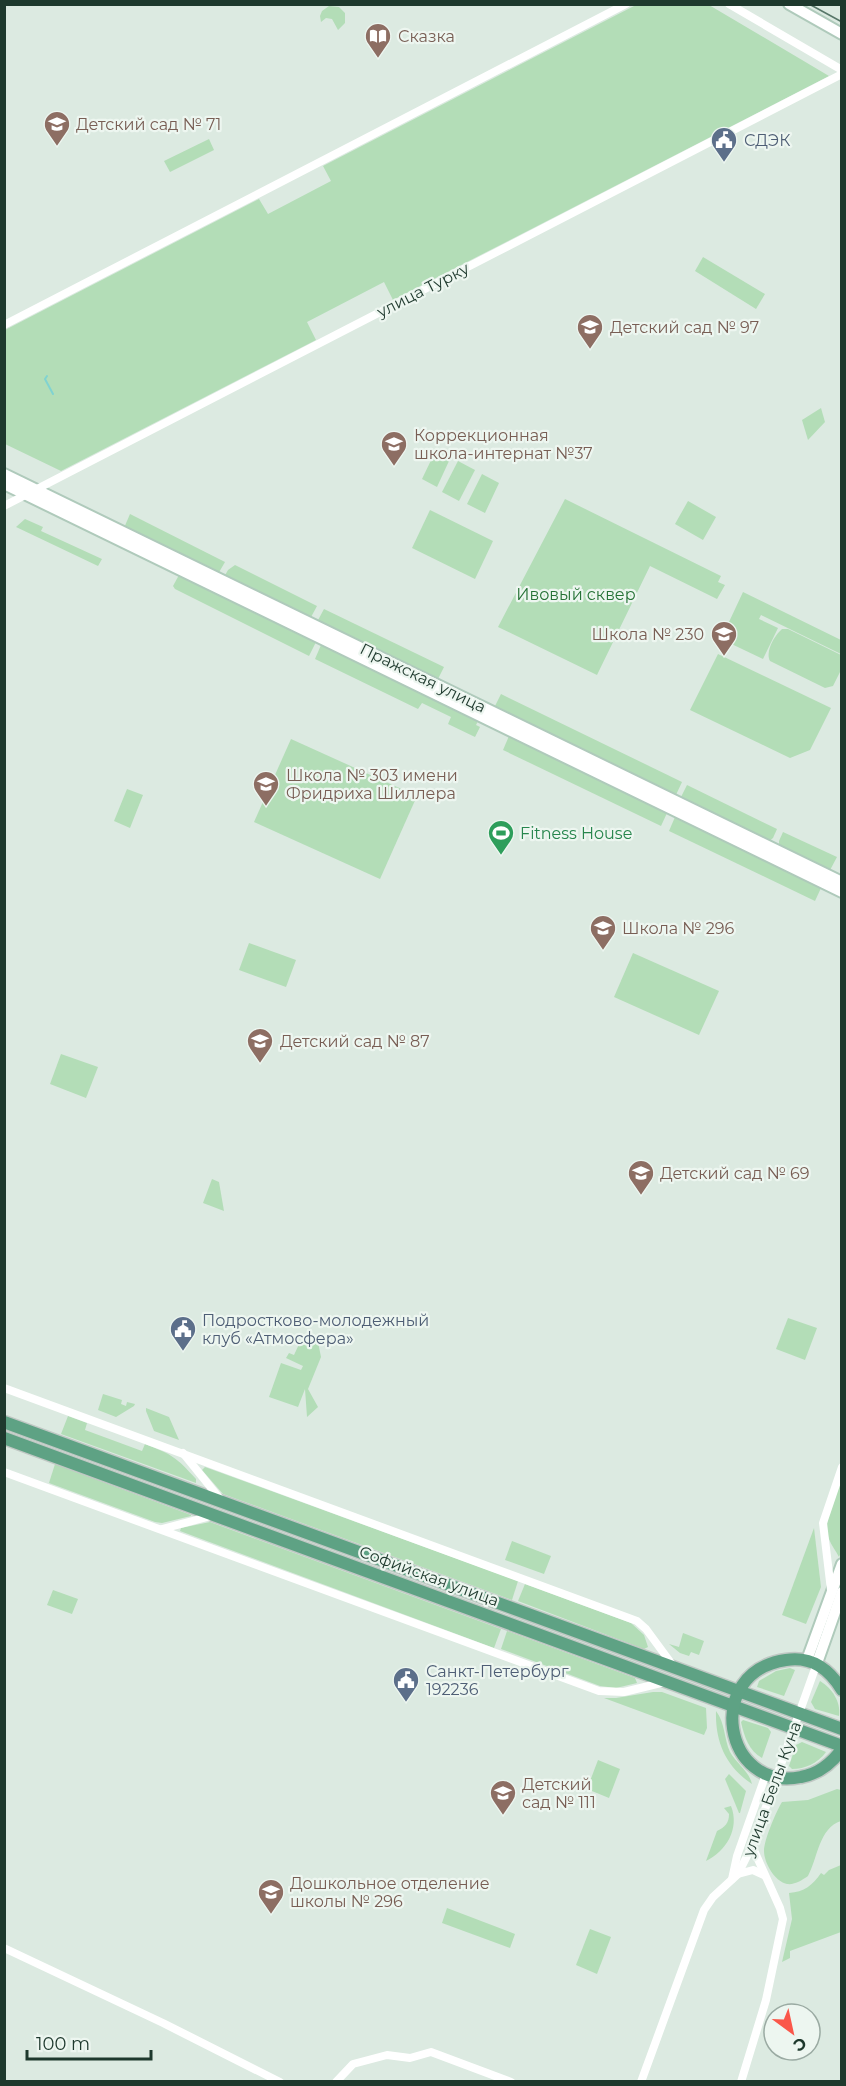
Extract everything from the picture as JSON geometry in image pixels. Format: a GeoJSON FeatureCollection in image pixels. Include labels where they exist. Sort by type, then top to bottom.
{"type":"FeatureCollection","features":[{"type":"Feature","properties":{"kind":"main road","name":"Софийская улица"},"geometry":{"type":"LineString","coordinates":[[4,1422],[842,1729]]}},
{"type":"Feature","properties":{"kind":"main road","name":"Софийская улица"},"geometry":{"type":"LineString","coordinates":[[4,1438],[732,1705],[842,1748]]}},
{"type":"Feature","properties":{"kind":"main road"},"geometry":{"type":"LineString","coordinates":[[289,1542],[294,1528]]}},
{"type":"Feature","properties":{"kind":"main road"},"geometry":{"type":"LineString","coordinates":[[842,1690],[833,1678],[812,1661],[788,1659],[771,1664],[755,1672],[737,1691],[732,1705],[731,1724],[740,1749],[751,1764],[771,1776],[800,1777],[815,1772],[828,1764],[842,1748]]}},
{"type":"Feature","properties":{"kind":"street"},"geometry":{"type":"LineString","coordinates":[[4,325],[626,4]]}},
{"type":"Feature","properties":{"kind":"street"},"geometry":{"type":"LineString","coordinates":[[729,4],[842,72]]}},
{"type":"Feature","properties":{"kind":"street"},"geometry":{"type":"LineString","coordinates":[[793,5],[842,34]]}},
{"type":"Feature","properties":{"kind":"street","name":"улица Турку"},"geometry":{"type":"LineString","coordinates":[[4,506],[842,72]]}},
{"type":"Feature","properties":{"kind":"street","name":"Пражская улица"},"geometry":{"type":"LineString","coordinates":[[4,474],[31,492],[842,892]]}},
{"type":"Feature","properties":{"kind":"street","name":"Пражская улица"},"geometry":{"type":"LineString","coordinates":[[4,484],[31,492],[842,882]]}},
{"type":"Feature","properties":{"kind":"street"},"geometry":{"type":"LineString","coordinates":[[4,1388],[637,1621],[646,1629],[675,1668]]}},
{"type":"Feature","properties":{"kind":"street"},"geometry":{"type":"LineString","coordinates":[[183,1453],[222,1501]]}},
{"type":"Feature","properties":{"kind":"street"},"geometry":{"type":"LineString","coordinates":[[839,1592],[823,1523],[842,1467]]}},
{"type":"Feature","properties":{"kind":"street"},"geometry":{"type":"LineString","coordinates":[[4,1472],[599,1691],[624,1692],[667,1682]]}},
{"type":"Feature","properties":{"kind":"street"},"geometry":{"type":"LineString","coordinates":[[160,1529],[214,1515]]}},
{"type":"Feature","properties":{"kind":"street","name":"улица Белы Куна"},"geometry":{"type":"LineString","coordinates":[[735,1876],[737,1856],[800,1713],[812,1661],[839,1592],[842,1564]]}},
{"type":"Feature","properties":{"kind":"street","name":"улица Белы Куна"},"geometry":{"type":"LineString","coordinates":[[735,1876],[752,1846],[771,1776]]}},
{"type":"Feature","properties":{"kind":"street"},"geometry":{"type":"LineString","coordinates":[[741,2082],[766,2000],[782,1925],[780,1908],[752,1846]]}},
{"type":"Feature","properties":{"kind":"street"},"geometry":{"type":"LineString","coordinates":[[641,2082],[704,1910],[713,1896],[735,1876],[753,1870],[765,1875]]}},
{"type":"Feature","properties":{"kind":"street"},"geometry":{"type":"LineString","coordinates":[[4,1948],[163,2023],[280,2082]]}},
{"type":"Feature","properties":{"kind":"street"},"geometry":{"type":"LineString","coordinates":[[336,2082],[353,2064],[387,2055],[410,2058],[430,2052],[511,2082]]}},
{"type":"Feature","properties":{"kind":"green space"},"geometry":{"type":"Polygon","coordinates":[[[636,5],[709,5],[829,76],[393,300],[384,282],[307,322],[316,340],[61,471],[5,444],[5,330],[259,199],[268,214],[331,181],[323,166],[636,5]]]}},
{"type":"Feature","properties":{"kind":"green space"},"geometry":{"type":"Polygon","coordinates":[[[329,6],[339,7],[345,13],[345,23],[338,30],[332,19],[326,18],[321,22],[322,11],[329,6]]]}},
{"type":"Feature","properties":{"kind":"green space"},"geometry":{"type":"Polygon","coordinates":[[[209,139],[214,150],[170,172],[164,161],[209,139]]]}},
{"type":"Feature","properties":{"kind":"green space"},"geometry":{"type":"Polygon","coordinates":[[[703,257],[765,294],[756,309],[695,271],[703,257]]]}},
{"type":"Feature","properties":{"kind":"green space"},"geometry":{"type":"Polygon","coordinates":[[[821,408],[825,422],[808,440],[802,420],[821,408]]]}},
{"type":"Feature","properties":{"kind":"green space"},"geometry":{"type":"Polygon","coordinates":[[[434,454],[449,461],[437,487],[422,479],[434,454]]]}},
{"type":"Feature","properties":{"kind":"green space"},"geometry":{"type":"Polygon","coordinates":[[[458,461],[475,470],[459,501],[442,492],[458,461]]]}},
{"type":"Feature","properties":{"kind":"green space"},"geometry":{"type":"Polygon","coordinates":[[[482,474],[499,483],[485,513],[467,504],[482,474]]]}},
{"type":"Feature","properties":{"kind":"green space","name":"Ивовый сквер"},"geometry":{"type":"Polygon","coordinates":[[[565,499],[721,576],[718,582],[725,585],[717,599],[650,566],[597,675],[498,627],[565,499]]]}},
{"type":"Feature","properties":{"kind":"green space"},"geometry":{"type":"Polygon","coordinates":[[[688,501],[716,517],[703,540],[675,524],[688,501]]]}},
{"type":"Feature","properties":{"kind":"green space"},"geometry":{"type":"Polygon","coordinates":[[[430,510],[493,541],[475,579],[412,548],[430,510]]]}},
{"type":"Feature","properties":{"kind":"green space"},"geometry":{"type":"Polygon","coordinates":[[[130,514],[225,562],[218,574],[124,528],[130,514]]]}},
{"type":"Feature","properties":{"kind":"green space"},"geometry":{"type":"Polygon","coordinates":[[[25,519],[43,527],[41,531],[102,559],[98,566],[16,527],[25,519]]]}},
{"type":"Feature","properties":{"kind":"green space"},"geometry":{"type":"Polygon","coordinates":[[[235,565],[317,606],[310,619],[224,577],[235,565]]]}},
{"type":"Feature","properties":{"kind":"green space"},"geometry":{"type":"Polygon","coordinates":[[[179,575],[316,642],[309,656],[175,589],[173,586],[179,575]]]}},
{"type":"Feature","properties":{"kind":"green space"},"geometry":{"type":"Polygon","coordinates":[[[743,592],[841,640],[841,654],[761,615],[759,619],[778,628],[763,659],[721,639],[743,592]]]}},
{"type":"Feature","properties":{"kind":"green space"},"geometry":{"type":"Polygon","coordinates":[[[324,609],[444,667],[437,681],[317,622],[324,609]]]}},
{"type":"Feature","properties":{"kind":"green space"},"geometry":{"type":"Polygon","coordinates":[[[782,629],[788,629],[841,655],[841,670],[833,686],[825,688],[770,661],[771,644],[782,629]]]}},
{"type":"Feature","properties":{"kind":"green space"},"geometry":{"type":"Polygon","coordinates":[[[321,645],[478,721],[476,725],[480,727],[475,737],[448,724],[451,717],[422,703],[418,709],[315,659],[321,645]]]}},
{"type":"Feature","properties":{"kind":"green space"},"geometry":{"type":"Polygon","coordinates":[[[718,654],[831,708],[810,750],[790,758],[690,710],[718,654]]]}},
{"type":"Feature","properties":{"kind":"green space"},"geometry":{"type":"Polygon","coordinates":[[[501,694],[682,782],[675,797],[494,708],[501,694]]]}},
{"type":"Feature","properties":{"kind":"green space"},"geometry":{"type":"Polygon","coordinates":[[[509,736],[667,813],[661,826],[503,750],[509,736]]]}},
{"type":"Feature","properties":{"kind":"green space"},"geometry":{"type":"Polygon","coordinates":[[[291,739],[417,796],[380,879],[254,822],[291,739]]]}},
{"type":"Feature","properties":{"kind":"green space"},"geometry":{"type":"Polygon","coordinates":[[[687,785],[777,829],[773,838],[768,842],[680,799],[687,785]]]}},
{"type":"Feature","properties":{"kind":"green space"},"geometry":{"type":"Polygon","coordinates":[[[127,789],[143,795],[130,828],[114,821],[127,789]]]}},
{"type":"Feature","properties":{"kind":"green space"},"geometry":{"type":"Polygon","coordinates":[[[675,817],[821,888],[815,901],[669,831],[675,817]]]}},
{"type":"Feature","properties":{"kind":"green space"},"geometry":{"type":"Polygon","coordinates":[[[783,832],[837,857],[829,872],[779,847],[783,832]]]}},
{"type":"Feature","properties":{"kind":"green space"},"geometry":{"type":"Polygon","coordinates":[[[249,943],[296,960],[286,987],[239,970],[249,943]]]}},
{"type":"Feature","properties":{"kind":"green space"},"geometry":{"type":"Polygon","coordinates":[[[633,953],[719,991],[699,1035],[614,997],[633,953]]]}},
{"type":"Feature","properties":{"kind":"green space"},"geometry":{"type":"Polygon","coordinates":[[[61,1054],[98,1067],[86,1098],[50,1084],[61,1054]]]}},
{"type":"Feature","properties":{"kind":"green space"},"geometry":{"type":"Polygon","coordinates":[[[212,1179],[219,1182],[224,1211],[203,1203],[212,1179]]]}},
{"type":"Feature","properties":{"kind":"green space"},"geometry":{"type":"Polygon","coordinates":[[[788,1318],[817,1328],[805,1360],[776,1349],[788,1318]]]}},
{"type":"Feature","properties":{"kind":"green space"},"geometry":{"type":"Polygon","coordinates":[[[310,1334],[317,1337],[321,1357],[308,1389],[318,1407],[307,1417],[305,1389],[298,1407],[269,1397],[281,1363],[301,1370],[303,1366],[286,1358],[289,1353],[294,1355],[301,1340],[310,1334]]]}},
{"type":"Feature","properties":{"kind":"green space"},"geometry":{"type":"Polygon","coordinates":[[[103,1394],[122,1400],[121,1404],[126,1406],[127,1402],[135,1404],[116,1417],[98,1410],[103,1394]]]}},
{"type":"Feature","properties":{"kind":"green space"},"geometry":{"type":"Polygon","coordinates":[[[146,1408],[169,1417],[179,1440],[154,1431],[146,1408]]]}},
{"type":"Feature","properties":{"kind":"green space"},"geometry":{"type":"Polygon","coordinates":[[[68,1416],[87,1423],[85,1430],[142,1451],[145,1444],[168,1454],[196,1479],[196,1483],[61,1434],[68,1416]]]}},
{"type":"Feature","properties":{"kind":"green space"},"geometry":{"type":"Polygon","coordinates":[[[55,1464],[191,1516],[162,1523],[155,1522],[49,1483],[55,1464]]]}},
{"type":"Feature","properties":{"kind":"green space"},"geometry":{"type":"Polygon","coordinates":[[[205,1467],[518,1581],[512,1600],[223,1494],[202,1470],[205,1467]]]}},
{"type":"Feature","properties":{"kind":"green space"},"geometry":{"type":"Polygon","coordinates":[[[841,1481],[842,1550],[839,1557],[829,1539],[827,1525],[841,1481]]]}},
{"type":"Feature","properties":{"kind":"green space"},"geometry":{"type":"Polygon","coordinates":[[[210,1522],[501,1629],[494,1648],[180,1531],[181,1528],[210,1522]]]}},
{"type":"Feature","properties":{"kind":"green space"},"geometry":{"type":"Polygon","coordinates":[[[814,1528],[821,1587],[806,1624],[782,1615],[814,1528]]]}},
{"type":"Feature","properties":{"kind":"green space"},"geometry":{"type":"Polygon","coordinates":[[[512,1541],[551,1556],[544,1574],[505,1560],[512,1541]]]}},
{"type":"Feature","properties":{"kind":"green space"},"geometry":{"type":"Polygon","coordinates":[[[525,1584],[631,1623],[644,1635],[648,1647],[644,1649],[518,1601],[525,1584]]]}},
{"type":"Feature","properties":{"kind":"green space"},"geometry":{"type":"Polygon","coordinates":[[[53,1590],[78,1599],[72,1614],[47,1605],[53,1590]]]}},
{"type":"Feature","properties":{"kind":"green space"},"geometry":{"type":"Polygon","coordinates":[[[507,1631],[635,1678],[637,1683],[616,1688],[600,1686],[501,1649],[507,1631]]]}},
{"type":"Feature","properties":{"kind":"green space"},"geometry":{"type":"Polygon","coordinates":[[[683,1633],[704,1641],[699,1655],[691,1652],[689,1656],[680,1653],[669,1644],[679,1647],[683,1633]]]}},
{"type":"Feature","properties":{"kind":"green space"},"geometry":{"type":"Polygon","coordinates":[[[790,1668],[795,1670],[784,1696],[757,1687],[759,1681],[776,1671],[790,1668]]]}},
{"type":"Feature","properties":{"kind":"green space"},"geometry":{"type":"Polygon","coordinates":[[[820,1681],[835,1696],[839,1706],[839,1716],[815,1709],[811,1702],[820,1681]]]}},
{"type":"Feature","properties":{"kind":"green space"},"geometry":{"type":"Polygon","coordinates":[[[662,1692],[706,1708],[707,1728],[704,1735],[604,1698],[662,1692]]]}},
{"type":"Feature","properties":{"kind":"green space"},"geometry":{"type":"Polygon","coordinates":[[[716,1711],[721,1720],[730,1752],[748,1775],[752,1784],[735,1770],[724,1753],[718,1733],[716,1711]]]}},
{"type":"Feature","properties":{"kind":"green space"},"geometry":{"type":"Polygon","coordinates":[[[743,1720],[768,1728],[771,1732],[762,1758],[748,1743],[741,1722],[743,1720]]]}},
{"type":"Feature","properties":{"kind":"green space"},"geometry":{"type":"Polygon","coordinates":[[[802,1742],[826,1752],[811,1765],[792,1769],[789,1766],[796,1745],[802,1742]]]}},
{"type":"Feature","properties":{"kind":"green space"},"geometry":{"type":"Polygon","coordinates":[[[598,1760],[620,1769],[609,1798],[587,1789],[598,1760]]]}},
{"type":"Feature","properties":{"kind":"green space"},"geometry":{"type":"Polygon","coordinates":[[[729,1774],[746,1791],[740,1813],[725,1779],[729,1774]]]}},
{"type":"Feature","properties":{"kind":"green space"},"geometry":{"type":"Polygon","coordinates":[[[837,1789],[841,1790],[841,1821],[828,1830],[824,1836],[808,1876],[793,1884],[782,1882],[771,1870],[764,1851],[768,1833],[782,1802],[808,1800],[837,1789]]]}},
{"type":"Feature","properties":{"kind":"green space"},"geometry":{"type":"Polygon","coordinates":[[[731,1806],[734,1823],[729,1838],[720,1851],[706,1861],[717,1831],[728,1820],[729,1814],[724,1808],[731,1806]]]}},
{"type":"Feature","properties":{"kind":"green space"},"geometry":{"type":"Polygon","coordinates":[[[841,1865],[841,1932],[790,1951],[790,1958],[782,1962],[792,1919],[789,1893],[804,1889],[821,1873],[824,1875],[841,1865]]]}},
{"type":"Feature","properties":{"kind":"green space"},"geometry":{"type":"Polygon","coordinates":[[[447,1908],[515,1934],[510,1948],[442,1923],[447,1908]]]}},
{"type":"Feature","properties":{"kind":"green space"},"geometry":{"type":"Polygon","coordinates":[[[590,1929],[611,1937],[597,1974],[576,1965],[590,1929]]]}},
{"type":"Feature","properties":{"kind":"waterway"},"geometry":{"type":"LineString","coordinates":[[47,376],[45,379],[53,394]]}},
{"type":"Feature","properties":{"kind":"tram line"},"geometry":{"type":"LineString","coordinates":[[809,4],[842,22]]}},
{"type":"Feature","properties":{"kind":"place","name":"Сказка"},"geometry":{"type":"Point","coordinates":[378,59]}},
{"type":"Feature","properties":{"kind":"place","name":"Детский сад № 71"},"geometry":{"type":"Point","coordinates":[57,147]}},
{"type":"Feature","properties":{"kind":"place","name":"СДЭК"},"geometry":{"type":"Point","coordinates":[724,163]}},
{"type":"Feature","properties":{"kind":"place","name":"Детский сад № 97"},"geometry":{"type":"Point","coordinates":[590,350]}},
{"type":"Feature","properties":{"kind":"place","name":"Коррекционная школа-интернат №37"},"geometry":{"type":"Point","coordinates":[394,467]}},
{"type":"Feature","properties":{"kind":"place","name":"Школа № 230"},"geometry":{"type":"Point","coordinates":[724,657]}},
{"type":"Feature","properties":{"kind":"place","name":"Школа № 303 имени Фридриха Шиллера"},"geometry":{"type":"Point","coordinates":[266,807]}},
{"type":"Feature","properties":{"kind":"place","name":"Fitness House"},"geometry":{"type":"Point","coordinates":[501,856]}},
{"type":"Feature","properties":{"kind":"place","name":"Школа № 296"},"geometry":{"type":"Point","coordinates":[603,951]}},
{"type":"Feature","properties":{"kind":"place","name":"Детский сад № 87"},"geometry":{"type":"Point","coordinates":[260,1064]}},
{"type":"Feature","properties":{"kind":"place","name":"Детский сад № 69"},"geometry":{"type":"Point","coordinates":[641,1196]}},
{"type":"Feature","properties":{"kind":"place","name":"Подростково-молодежный клуб «Атмосфера»"},"geometry":{"type":"Point","coordinates":[183,1352]}},
{"type":"Feature","properties":{"kind":"place","name":"Санкт-Петербург 192236"},"geometry":{"type":"Point","coordinates":[406,1703]}},
{"type":"Feature","properties":{"kind":"place","name":"Детский сад № 111"},"geometry":{"type":"Point","coordinates":[503,1816]}},
{"type":"Feature","properties":{"kind":"place","name":"Дошкольное отделение школы № 296"},"geometry":{"type":"Point","coordinates":[271,1915]}}]}
